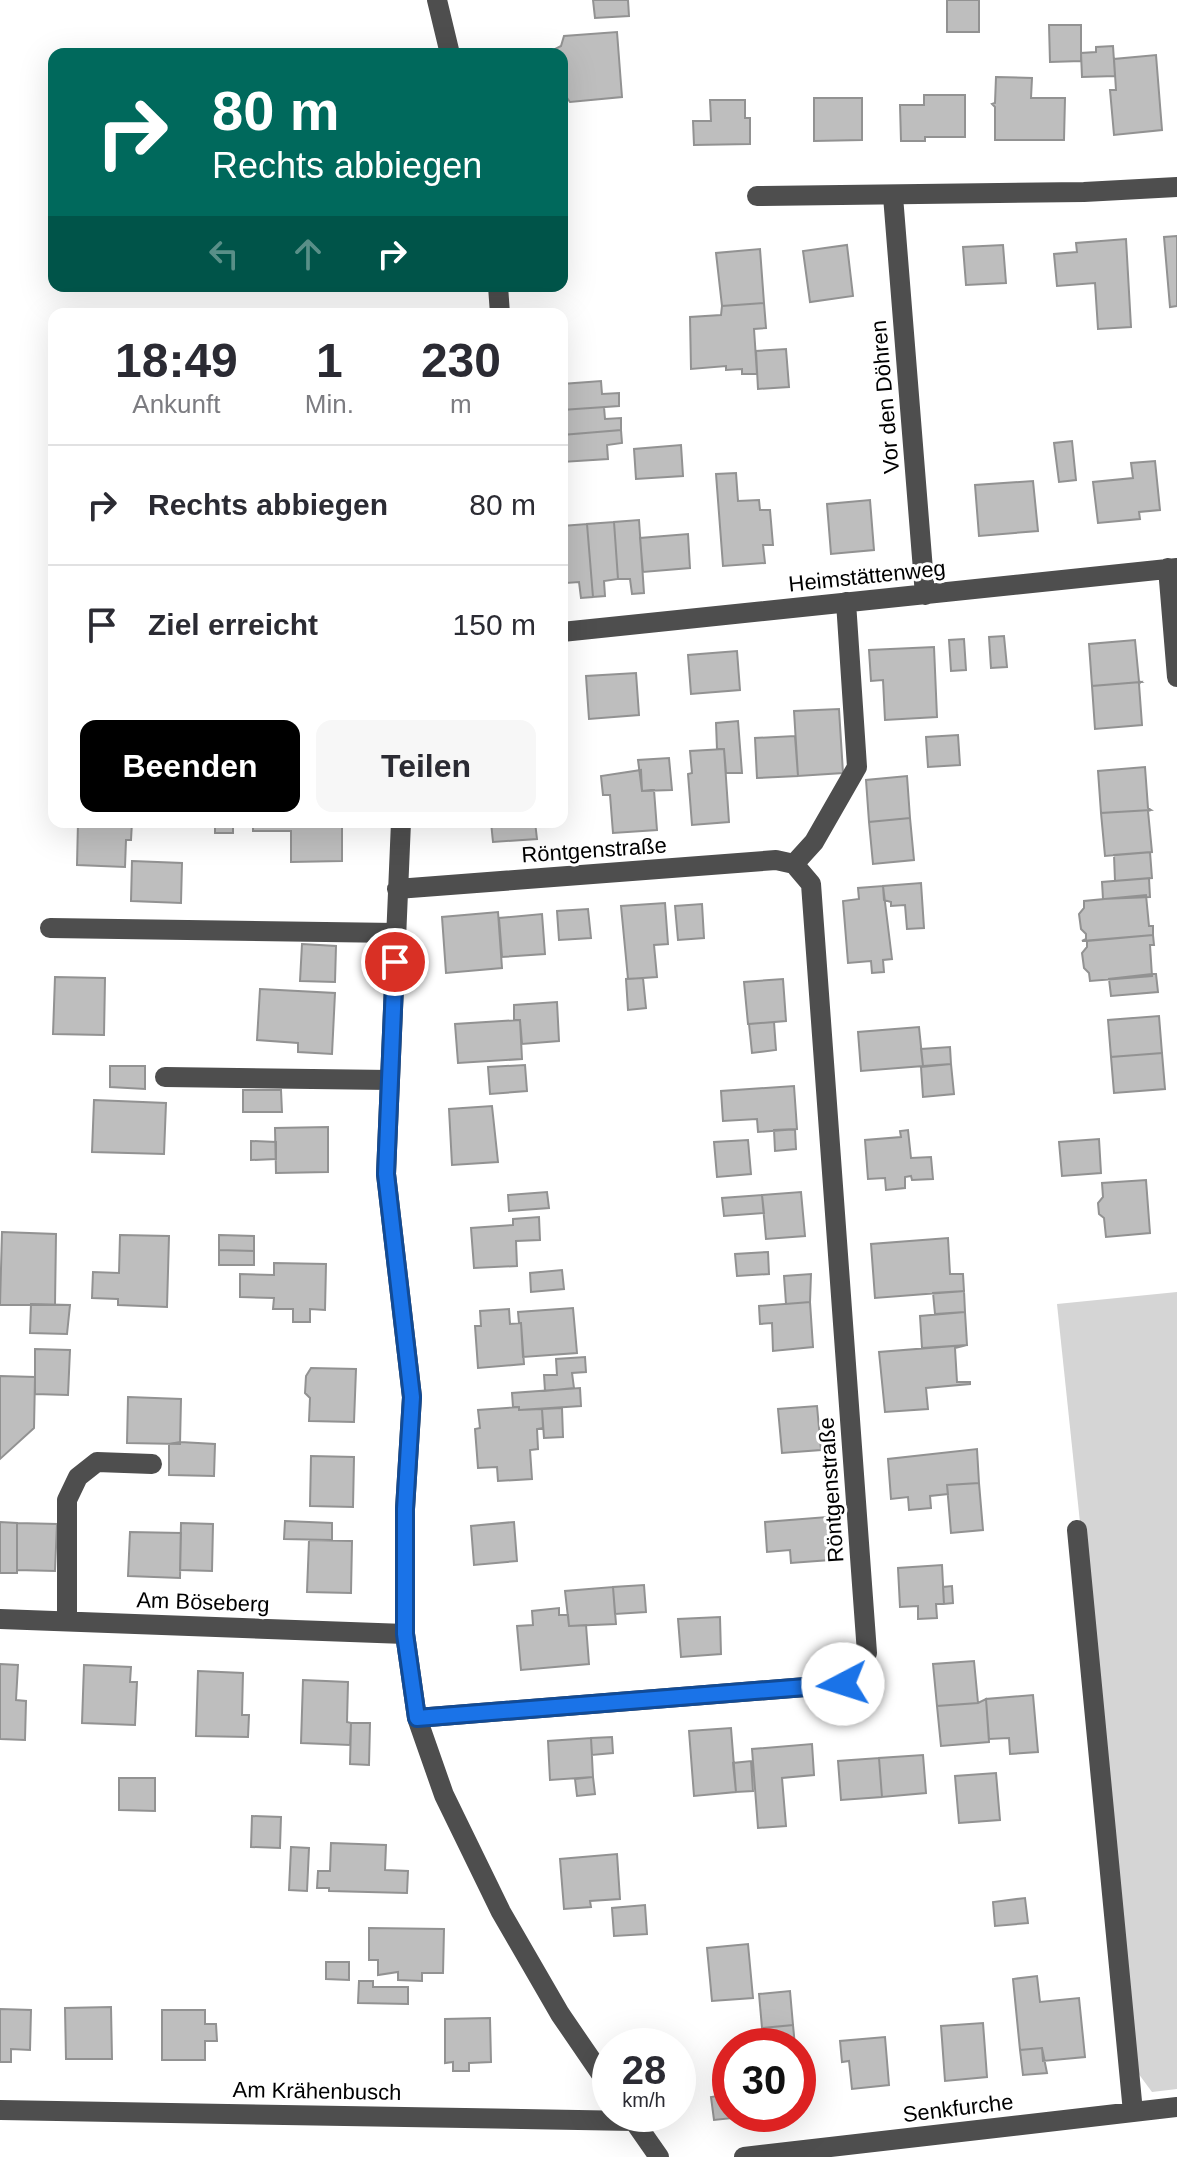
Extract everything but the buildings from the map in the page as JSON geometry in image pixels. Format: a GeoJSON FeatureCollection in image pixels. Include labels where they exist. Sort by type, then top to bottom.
{"type":"FeatureCollection","features":[{"type":"Feature","properties":{"kind":"street"},"geometry":{"type":"LineString","coordinates":[[437,0],[449,48]]}},
{"type":"Feature","properties":{"kind":"street"},"geometry":{"type":"LineString","coordinates":[[757,196],[1084,192],[1177,187]]}},
{"type":"Feature","properties":{"kind":"street","name":"Vor den Döhren"},"geometry":{"type":"LineString","coordinates":[[893,196],[925,595]]}},
{"type":"Feature","properties":{"kind":"street"},"geometry":{"type":"LineString","coordinates":[[1173,568],[1177,677]]}},
{"type":"Feature","properties":{"kind":"street","name":"Heimstättenweg"},"geometry":{"type":"LineString","coordinates":[[568,631],[1173,568]]}},
{"type":"Feature","properties":{"kind":"street"},"geometry":{"type":"LineString","coordinates":[[794,864],[814,842],[857,767],[846,602]]}},
{"type":"Feature","properties":{"kind":"street"},"geometry":{"type":"LineString","coordinates":[[401,828],[386,1174],[412,1397],[405,1509],[405,1634],[417,1718],[444,1795],[501,1912],[560,2014],[592,2061]]}},
{"type":"Feature","properties":{"kind":"street","name":"Röntgenstraße"},"geometry":{"type":"LineString","coordinates":[[397,889],[776,860],[794,864],[811,884],[867,1653],[860,1669],[843,1684],[417,1718]]}},
{"type":"Feature","properties":{"kind":"street"},"geometry":{"type":"LineString","coordinates":[[50,928],[396,933]]}},
{"type":"Feature","properties":{"kind":"street"},"geometry":{"type":"LineString","coordinates":[[165,1077],[390,1080]]}},
{"type":"Feature","properties":{"kind":"street"},"geometry":{"type":"LineString","coordinates":[[67,1621],[67,1500],[78,1477],[97,1462],[152,1464]]}},
{"type":"Feature","properties":{"kind":"street"},"geometry":{"type":"LineString","coordinates":[[1077,1530],[1133,2112]]}},
{"type":"Feature","properties":{"kind":"street","name":"Am Böseberg"},"geometry":{"type":"LineString","coordinates":[[0,1619],[405,1634]]}},
{"type":"Feature","properties":{"kind":"street","name":"Senkfurche"},"geometry":{"type":"LineString","coordinates":[[744,2157],[1177,2107]]}},
{"type":"Feature","properties":{"kind":"street","name":"Am Krähenbusch"},"geometry":{"type":"LineString","coordinates":[[0,2110],[592,2117]]}},
{"type":"Feature","properties":{"kind":"street"},"geometry":{"type":"LineString","coordinates":[[642,2132],[659,2157]]}},
{"type":"Feature","properties":{"kind":"shaded area"},"geometry":{"type":"Polygon","coordinates":[[[1177,1292],[1177,2089],[1152,2092],[1138,2073],[1057,1304],[1177,1292]]]}},
{"type":"Feature","properties":{"kind":"route"},"geometry":{"type":"LineString","coordinates":[[395,962],[386,1174],[412,1397],[405,1509],[405,1634],[417,1718],[843,1684]]}}]}
